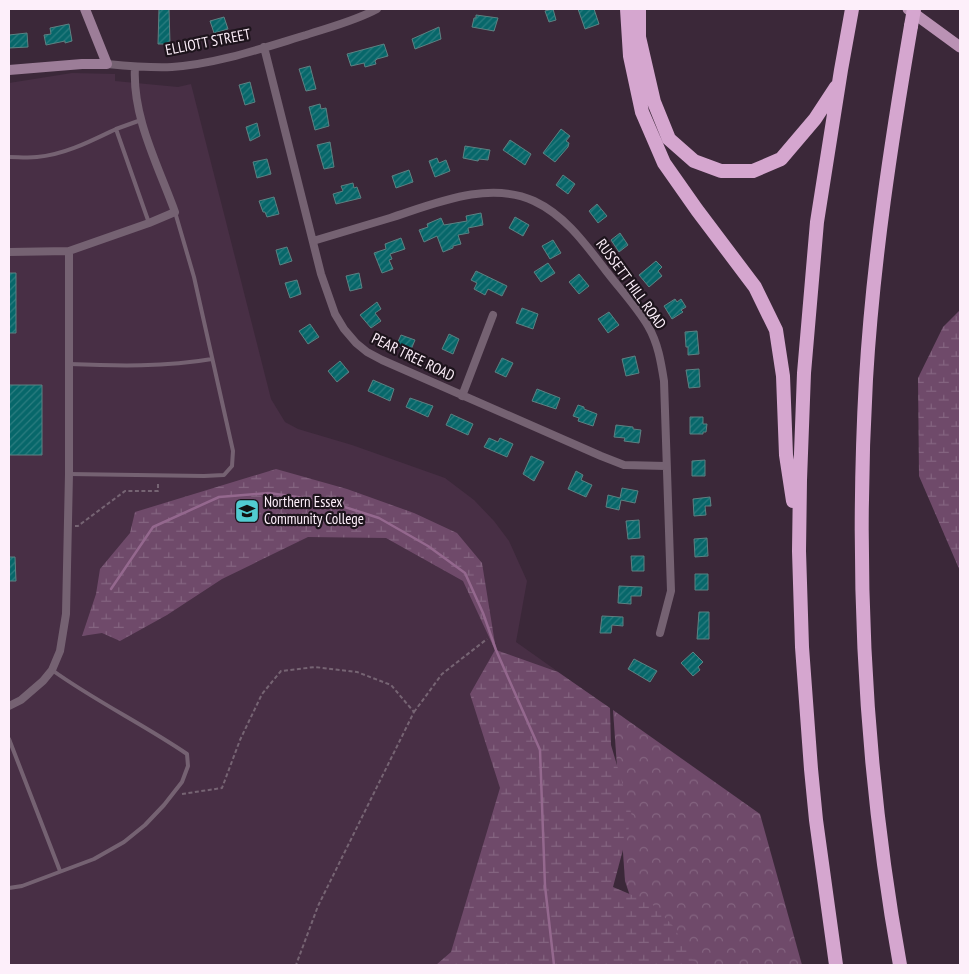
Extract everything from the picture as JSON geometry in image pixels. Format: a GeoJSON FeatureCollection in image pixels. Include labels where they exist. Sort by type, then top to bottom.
{"type":"FeatureCollection","features":[{"type":"Feature","properties":{"kind":"highway"},"geometry":{"type":"LineString","coordinates":[[627,9],[630,56],[642,112],[664,163],[696,210],[755,287],[776,330],[783,376],[786,455],[799,551]]}},
{"type":"Feature","properties":{"kind":"highway"},"geometry":{"type":"LineString","coordinates":[[639,9],[639,37],[654,102],[669,139],[694,161],[722,171],[753,171],[781,159],[815,119],[839,82]]}},
{"type":"Feature","properties":{"kind":"highway"},"geometry":{"type":"LineString","coordinates":[[900,965],[879,832],[870,739],[864,640],[862,490],[866,378],[875,276],[893,132],[914,9]]}},
{"type":"Feature","properties":{"kind":"highway"},"geometry":{"type":"LineString","coordinates":[[836,965],[816,820],[802,647],[799,551],[800,480],[805,363],[817,222],[851,11]]}},
{"type":"Feature","properties":{"kind":"main road"},"geometry":{"type":"LineString","coordinates":[[908,9],[960,47]]}},
{"type":"Feature","properties":{"kind":"street"},"geometry":{"type":"LineString","coordinates":[[85,9],[107,64]]}},
{"type":"Feature","properties":{"kind":"street","name":"ELLIOTT STREET"},"geometry":{"type":"LineString","coordinates":[[9,70],[82,64],[173,67],[217,59],[264,47],[333,26],[377,9]]}},
{"type":"Feature","properties":{"kind":"street","name":"PEAR TREE ROAD"},"geometry":{"type":"LineString","coordinates":[[264,47],[321,274],[335,314],[344,329],[356,343],[367,352],[388,363],[624,465],[666,466]]}},
{"type":"Feature","properties":{"kind":"street"},"geometry":{"type":"LineString","coordinates":[[9,252],[69,251],[149,223],[174,212],[141,120],[134,84],[135,66]]}},
{"type":"Feature","properties":{"kind":"street","name":"RUSSETT HILL ROAD"},"geometry":{"type":"LineString","coordinates":[[313,241],[468,195],[489,193],[517,196],[533,201],[566,222],[584,242],[648,326],[661,359],[664,380],[671,591],[660,633]]}},
{"type":"Feature","properties":{"kind":"street"},"geometry":{"type":"LineString","coordinates":[[9,706],[21,700],[43,681],[52,670],[60,651],[66,614],[69,474],[69,251]]}},
{"type":"Feature","properties":{"kind":"street"},"geometry":{"type":"LineString","coordinates":[[462,396],[493,315]]}},
{"type":"Feature","properties":{"kind":"lane"},"geometry":{"type":"LineString","coordinates":[[9,158],[38,157],[62,152],[141,120]]}},
{"type":"Feature","properties":{"kind":"lane"},"geometry":{"type":"LineString","coordinates":[[116,129],[149,223]]}},
{"type":"Feature","properties":{"kind":"lane"},"geometry":{"type":"LineString","coordinates":[[69,474],[204,476],[224,475],[232,466],[233,451],[194,277],[174,212]]}},
{"type":"Feature","properties":{"kind":"lane"},"geometry":{"type":"LineString","coordinates":[[69,364],[187,363],[212,359]]}},
{"type":"Feature","properties":{"kind":"lane"},"geometry":{"type":"LineString","coordinates":[[9,888],[22,886],[60,870],[94,859],[124,842],[145,825],[172,795],[182,782],[188,766],[187,754],[150,730],[75,687],[52,670]]}},
{"type":"Feature","properties":{"kind":"lane"},"geometry":{"type":"LineString","coordinates":[[9,739],[60,870]]}},
{"type":"Feature","properties":{"kind":"path"},"geometry":{"type":"LineString","coordinates":[[68,526],[78,526],[125,492],[158,491],[158,475]]}},
{"type":"Feature","properties":{"kind":"path"},"geometry":{"type":"LineString","coordinates":[[296,965],[318,906],[414,712],[442,674],[488,639]]}},
{"type":"Feature","properties":{"kind":"path"},"geometry":{"type":"LineString","coordinates":[[172,795],[222,788],[240,740],[262,694],[281,671],[315,667],[357,672],[392,685],[414,712]]}},
{"type":"Feature","properties":{"kind":"shaded area","name":"Northern Essex Community College"},"geometry":{"type":"Polygon","coordinates":[[[72,73],[115,74],[115,81],[178,87],[191,84],[271,399],[285,422],[298,429],[352,445],[445,478],[474,500],[494,521],[509,541],[527,581],[516,642],[598,700],[607,867],[633,965],[9,965],[9,83],[72,73]]]}},
{"type":"Feature","properties":{"kind":"green space"},"geometry":{"type":"Polygon","coordinates":[[[960,310],[960,571],[919,476],[918,378],[943,327],[960,310]]]}},
{"type":"Feature","properties":{"kind":"green space"},"geometry":{"type":"Polygon","coordinates":[[[276,469],[347,489],[414,513],[457,533],[482,563],[496,650],[558,672],[610,708],[611,745],[632,816],[613,887],[651,903],[673,926],[696,965],[436,965],[451,952],[500,788],[470,694],[495,650],[463,581],[386,538],[308,537],[222,579],[167,615],[120,641],[102,633],[82,636],[96,594],[100,569],[130,533],[135,512],[276,469]]]}},
{"type":"Feature","properties":{"kind":"green space"},"geometry":{"type":"Polygon","coordinates":[[[613,710],[760,814],[802,965],[653,965],[625,881],[613,710]]]}},
{"type":"Feature","properties":{"kind":"building"},"geometry":{"type":"Polygon","coordinates":[[[159,9],[169,9],[170,44],[158,44],[159,9]]]}},
{"type":"Feature","properties":{"kind":"building"},"geometry":{"type":"Polygon","coordinates":[[[553,9],[556,20],[549,22],[545,11],[553,9]]]}},
{"type":"Feature","properties":{"kind":"building"},"geometry":{"type":"Polygon","coordinates":[[[578,9],[594,9],[599,24],[585,29],[578,9]]]}},
{"type":"Feature","properties":{"kind":"building"},"geometry":{"type":"Polygon","coordinates":[[[476,15],[498,18],[494,31],[472,27],[476,15]]]}},
{"type":"Feature","properties":{"kind":"building"},"geometry":{"type":"Polygon","coordinates":[[[224,17],[228,29],[214,33],[210,21],[224,17]]]}},
{"type":"Feature","properties":{"kind":"building"},"geometry":{"type":"Polygon","coordinates":[[[69,24],[72,41],[46,45],[44,35],[51,34],[50,28],[69,24]]]}},
{"type":"Feature","properties":{"kind":"building"},"geometry":{"type":"Polygon","coordinates":[[[439,27],[441,39],[415,49],[412,39],[439,27]]]}},
{"type":"Feature","properties":{"kind":"building"},"geometry":{"type":"Polygon","coordinates":[[[27,33],[28,47],[9,48],[9,35],[27,33]]]}},
{"type":"Feature","properties":{"kind":"building"},"geometry":{"type":"Polygon","coordinates":[[[384,44],[388,56],[377,59],[375,61],[376,64],[365,67],[364,63],[351,66],[347,54],[384,44]]]}},
{"type":"Feature","properties":{"kind":"building"},"geometry":{"type":"Polygon","coordinates":[[[310,66],[316,89],[306,91],[299,69],[310,66]]]}},
{"type":"Feature","properties":{"kind":"building"},"geometry":{"type":"Polygon","coordinates":[[[250,82],[255,102],[245,105],[239,85],[250,82]]]}},
{"type":"Feature","properties":{"kind":"building"},"geometry":{"type":"Polygon","coordinates":[[[320,104],[321,109],[326,108],[329,126],[315,130],[309,107],[320,104]]]}},
{"type":"Feature","properties":{"kind":"building"},"geometry":{"type":"Polygon","coordinates":[[[257,123],[260,136],[250,141],[246,127],[257,123]]]}},
{"type":"Feature","properties":{"kind":"building"},"geometry":{"type":"Polygon","coordinates":[[[561,129],[570,136],[566,141],[569,143],[568,147],[555,162],[543,153],[561,129]]]}},
{"type":"Feature","properties":{"kind":"building"},"geometry":{"type":"Polygon","coordinates":[[[510,140],[531,154],[525,165],[503,150],[510,140]]]}},
{"type":"Feature","properties":{"kind":"building"},"geometry":{"type":"Polygon","coordinates":[[[330,142],[334,167],[324,169],[317,145],[330,142]]]}},
{"type":"Feature","properties":{"kind":"building"},"geometry":{"type":"Polygon","coordinates":[[[465,146],[490,150],[488,160],[479,159],[478,161],[463,158],[465,146]]]}},
{"type":"Feature","properties":{"kind":"building"},"geometry":{"type":"Polygon","coordinates":[[[437,158],[439,163],[446,160],[450,171],[435,177],[429,161],[437,158]]]}},
{"type":"Feature","properties":{"kind":"building"},"geometry":{"type":"Polygon","coordinates":[[[267,159],[271,174],[257,178],[253,162],[267,159]]]}},
{"type":"Feature","properties":{"kind":"building"},"geometry":{"type":"Polygon","coordinates":[[[409,170],[413,182],[396,188],[392,176],[409,170]]]}},
{"type":"Feature","properties":{"kind":"building"},"geometry":{"type":"Polygon","coordinates":[[[563,175],[575,184],[568,194],[556,185],[563,175]]]}},
{"type":"Feature","properties":{"kind":"building"},"geometry":{"type":"Polygon","coordinates":[[[353,183],[354,188],[357,187],[361,198],[336,204],[333,194],[343,191],[341,186],[353,183]]]}},
{"type":"Feature","properties":{"kind":"building"},"geometry":{"type":"Polygon","coordinates":[[[274,197],[279,214],[267,217],[259,201],[274,197]]]}},
{"type":"Feature","properties":{"kind":"building"},"geometry":{"type":"Polygon","coordinates":[[[597,204],[607,216],[598,223],[589,211],[597,204]]]}},
{"type":"Feature","properties":{"kind":"building"},"geometry":{"type":"Polygon","coordinates":[[[481,213],[483,225],[468,228],[469,233],[458,235],[461,244],[443,252],[437,236],[424,242],[419,230],[428,227],[427,224],[441,218],[444,225],[467,221],[466,216],[481,213]]]}},
{"type":"Feature","properties":{"kind":"building"},"geometry":{"type":"Polygon","coordinates":[[[515,217],[529,225],[523,236],[509,228],[515,217]]]}},
{"type":"Feature","properties":{"kind":"building"},"geometry":{"type":"Polygon","coordinates":[[[620,233],[628,245],[619,252],[611,240],[620,233]]]}},
{"type":"Feature","properties":{"kind":"building"},"geometry":{"type":"Polygon","coordinates":[[[401,238],[405,249],[390,254],[392,259],[389,260],[393,269],[382,273],[374,253],[386,249],[385,244],[401,238]]]}},
{"type":"Feature","properties":{"kind":"building"},"geometry":{"type":"Polygon","coordinates":[[[553,240],[561,253],[550,259],[542,246],[553,240]]]}},
{"type":"Feature","properties":{"kind":"building"},"geometry":{"type":"Polygon","coordinates":[[[287,247],[292,261],[280,265],[276,250],[287,247]]]}},
{"type":"Feature","properties":{"kind":"building"},"geometry":{"type":"Polygon","coordinates":[[[656,261],[662,267],[658,271],[662,276],[649,287],[639,275],[656,261]]]}},
{"type":"Feature","properties":{"kind":"building"},"geometry":{"type":"Polygon","coordinates":[[[548,263],[555,273],[541,282],[534,272],[548,263]]]}},
{"type":"Feature","properties":{"kind":"building"},"geometry":{"type":"Polygon","coordinates":[[[476,271],[507,286],[502,296],[488,289],[485,295],[474,289],[477,283],[471,280],[476,271]]]}},
{"type":"Feature","properties":{"kind":"building"},"geometry":{"type":"Polygon","coordinates":[[[9,273],[16,273],[16,333],[9,333],[9,273]]]}},
{"type":"Feature","properties":{"kind":"building"},"geometry":{"type":"Polygon","coordinates":[[[359,273],[362,288],[350,291],[346,276],[359,273]]]}},
{"type":"Feature","properties":{"kind":"building"},"geometry":{"type":"Polygon","coordinates":[[[579,274],[589,286],[579,294],[569,282],[579,274]]]}},
{"type":"Feature","properties":{"kind":"building"},"geometry":{"type":"Polygon","coordinates":[[[297,280],[301,294],[290,298],[285,283],[297,280]]]}},
{"type":"Feature","properties":{"kind":"building"},"geometry":{"type":"Polygon","coordinates":[[[675,299],[677,302],[681,299],[686,307],[681,310],[683,312],[672,319],[664,306],[675,299]]]}},
{"type":"Feature","properties":{"kind":"building"},"geometry":{"type":"Polygon","coordinates":[[[377,302],[381,309],[375,313],[381,321],[371,328],[360,315],[377,302]]]}},
{"type":"Feature","properties":{"kind":"building"},"geometry":{"type":"Polygon","coordinates":[[[522,308],[538,314],[533,329],[516,323],[522,308]]]}},
{"type":"Feature","properties":{"kind":"building"},"geometry":{"type":"Polygon","coordinates":[[[609,312],[619,325],[608,333],[598,319],[609,312]]]}},
{"type":"Feature","properties":{"kind":"building"},"geometry":{"type":"Polygon","coordinates":[[[310,324],[319,337],[308,344],[299,331],[310,324]]]}},
{"type":"Feature","properties":{"kind":"building"},"geometry":{"type":"Polygon","coordinates":[[[697,331],[699,354],[688,355],[685,332],[697,331]]]}},
{"type":"Feature","properties":{"kind":"building"},"geometry":{"type":"Polygon","coordinates":[[[449,334],[459,339],[453,354],[442,349],[449,334]]]}},
{"type":"Feature","properties":{"kind":"building"},"geometry":{"type":"Polygon","coordinates":[[[401,335],[415,340],[410,352],[396,346],[401,335]]]}},
{"type":"Feature","properties":{"kind":"building"},"geometry":{"type":"Polygon","coordinates":[[[635,356],[639,373],[626,376],[622,359],[635,356]]]}},
{"type":"Feature","properties":{"kind":"building"},"geometry":{"type":"Polygon","coordinates":[[[502,358],[513,363],[506,377],[495,372],[502,358]]]}},
{"type":"Feature","properties":{"kind":"building"},"geometry":{"type":"Polygon","coordinates":[[[340,361],[349,372],[337,382],[328,371],[340,361]]]}},
{"type":"Feature","properties":{"kind":"building"},"geometry":{"type":"Polygon","coordinates":[[[699,369],[700,387],[689,388],[686,370],[699,369]]]}},
{"type":"Feature","properties":{"kind":"building"},"geometry":{"type":"Polygon","coordinates":[[[373,380],[394,389],[390,401],[368,391],[373,380]]]}},
{"type":"Feature","properties":{"kind":"building"},"geometry":{"type":"Polygon","coordinates":[[[9,385],[42,385],[42,455],[9,455],[9,385]]]}},
{"type":"Feature","properties":{"kind":"building"},"geometry":{"type":"Polygon","coordinates":[[[537,389],[560,398],[556,409],[532,401],[537,389]]]}},
{"type":"Feature","properties":{"kind":"building"},"geometry":{"type":"Polygon","coordinates":[[[410,398],[433,406],[428,417],[406,407],[410,398]]]}},
{"type":"Feature","properties":{"kind":"building"},"geometry":{"type":"Polygon","coordinates":[[[578,405],[597,414],[593,426],[578,421],[579,418],[573,416],[578,405]]]}},
{"type":"Feature","properties":{"kind":"building"},"geometry":{"type":"Polygon","coordinates":[[[451,414],[473,424],[468,435],[446,425],[451,414]]]}},
{"type":"Feature","properties":{"kind":"building"},"geometry":{"type":"Polygon","coordinates":[[[690,417],[703,417],[703,424],[707,424],[706,432],[703,432],[703,434],[690,434],[690,417]]]}},
{"type":"Feature","properties":{"kind":"building"},"geometry":{"type":"Polygon","coordinates":[[[616,425],[641,430],[639,443],[624,441],[625,438],[614,437],[616,425]]]}},
{"type":"Feature","properties":{"kind":"building"},"geometry":{"type":"Polygon","coordinates":[[[489,438],[498,442],[500,438],[513,444],[507,457],[484,447],[489,438]]]}},
{"type":"Feature","properties":{"kind":"building"},"geometry":{"type":"Polygon","coordinates":[[[531,456],[544,462],[534,481],[523,474],[531,456]]]}},
{"type":"Feature","properties":{"kind":"building"},"geometry":{"type":"Polygon","coordinates":[[[705,460],[705,476],[692,476],[692,461],[705,460]]]}},
{"type":"Feature","properties":{"kind":"building"},"geometry":{"type":"Polygon","coordinates":[[[576,471],[583,475],[581,480],[592,485],[586,497],[568,489],[576,471]]]}},
{"type":"Feature","properties":{"kind":"building"},"geometry":{"type":"Polygon","coordinates":[[[622,488],[638,491],[635,503],[621,500],[619,510],[606,507],[608,495],[620,498],[622,488]]]}},
{"type":"Feature","properties":{"kind":"building"},"geometry":{"type":"Polygon","coordinates":[[[710,497],[711,506],[705,506],[706,515],[694,516],[693,499],[710,497]]]}},
{"type":"Feature","properties":{"kind":"building"},"geometry":{"type":"Polygon","coordinates":[[[639,520],[640,538],[628,539],[626,521],[639,520]]]}},
{"type":"Feature","properties":{"kind":"building"},"geometry":{"type":"Polygon","coordinates":[[[707,538],[708,556],[695,557],[694,539],[707,538]]]}},
{"type":"Feature","properties":{"kind":"building"},"geometry":{"type":"Polygon","coordinates":[[[631,556],[644,556],[644,571],[632,571],[631,556]]]}},
{"type":"Feature","properties":{"kind":"building"},"geometry":{"type":"Polygon","coordinates":[[[9,557],[15,557],[16,581],[9,581],[9,557]]]}},
{"type":"Feature","properties":{"kind":"building"},"geometry":{"type":"Polygon","coordinates":[[[695,574],[708,574],[708,590],[695,590],[695,574]]]}},
{"type":"Feature","properties":{"kind":"building"},"geometry":{"type":"Polygon","coordinates":[[[619,586],[642,587],[641,596],[631,596],[631,604],[618,603],[619,586]]]}},
{"type":"Feature","properties":{"kind":"building"},"geometry":{"type":"Polygon","coordinates":[[[699,612],[709,612],[709,639],[697,639],[699,612]]]}},
{"type":"Feature","properties":{"kind":"building"},"geometry":{"type":"Polygon","coordinates":[[[602,616],[623,617],[623,626],[612,625],[611,633],[600,633],[602,616]]]}},
{"type":"Feature","properties":{"kind":"building"},"geometry":{"type":"Polygon","coordinates":[[[693,652],[703,662],[698,667],[700,670],[693,676],[681,663],[693,652]]]}},
{"type":"Feature","properties":{"kind":"building"},"geometry":{"type":"Polygon","coordinates":[[[634,659],[657,671],[650,682],[628,669],[634,659]]]}},
{"type":"Feature","properties":{"kind":"waterway"},"geometry":{"type":"LineString","coordinates":[[111,589],[153,527],[219,497],[269,493],[326,501],[379,518],[428,546],[465,573],[540,750],[545,886],[554,965]]}},
{"type":"Feature","properties":{"kind":"place","name":"Northern Essex Community College"},"geometry":{"type":"Point","coordinates":[247,511]}}]}
